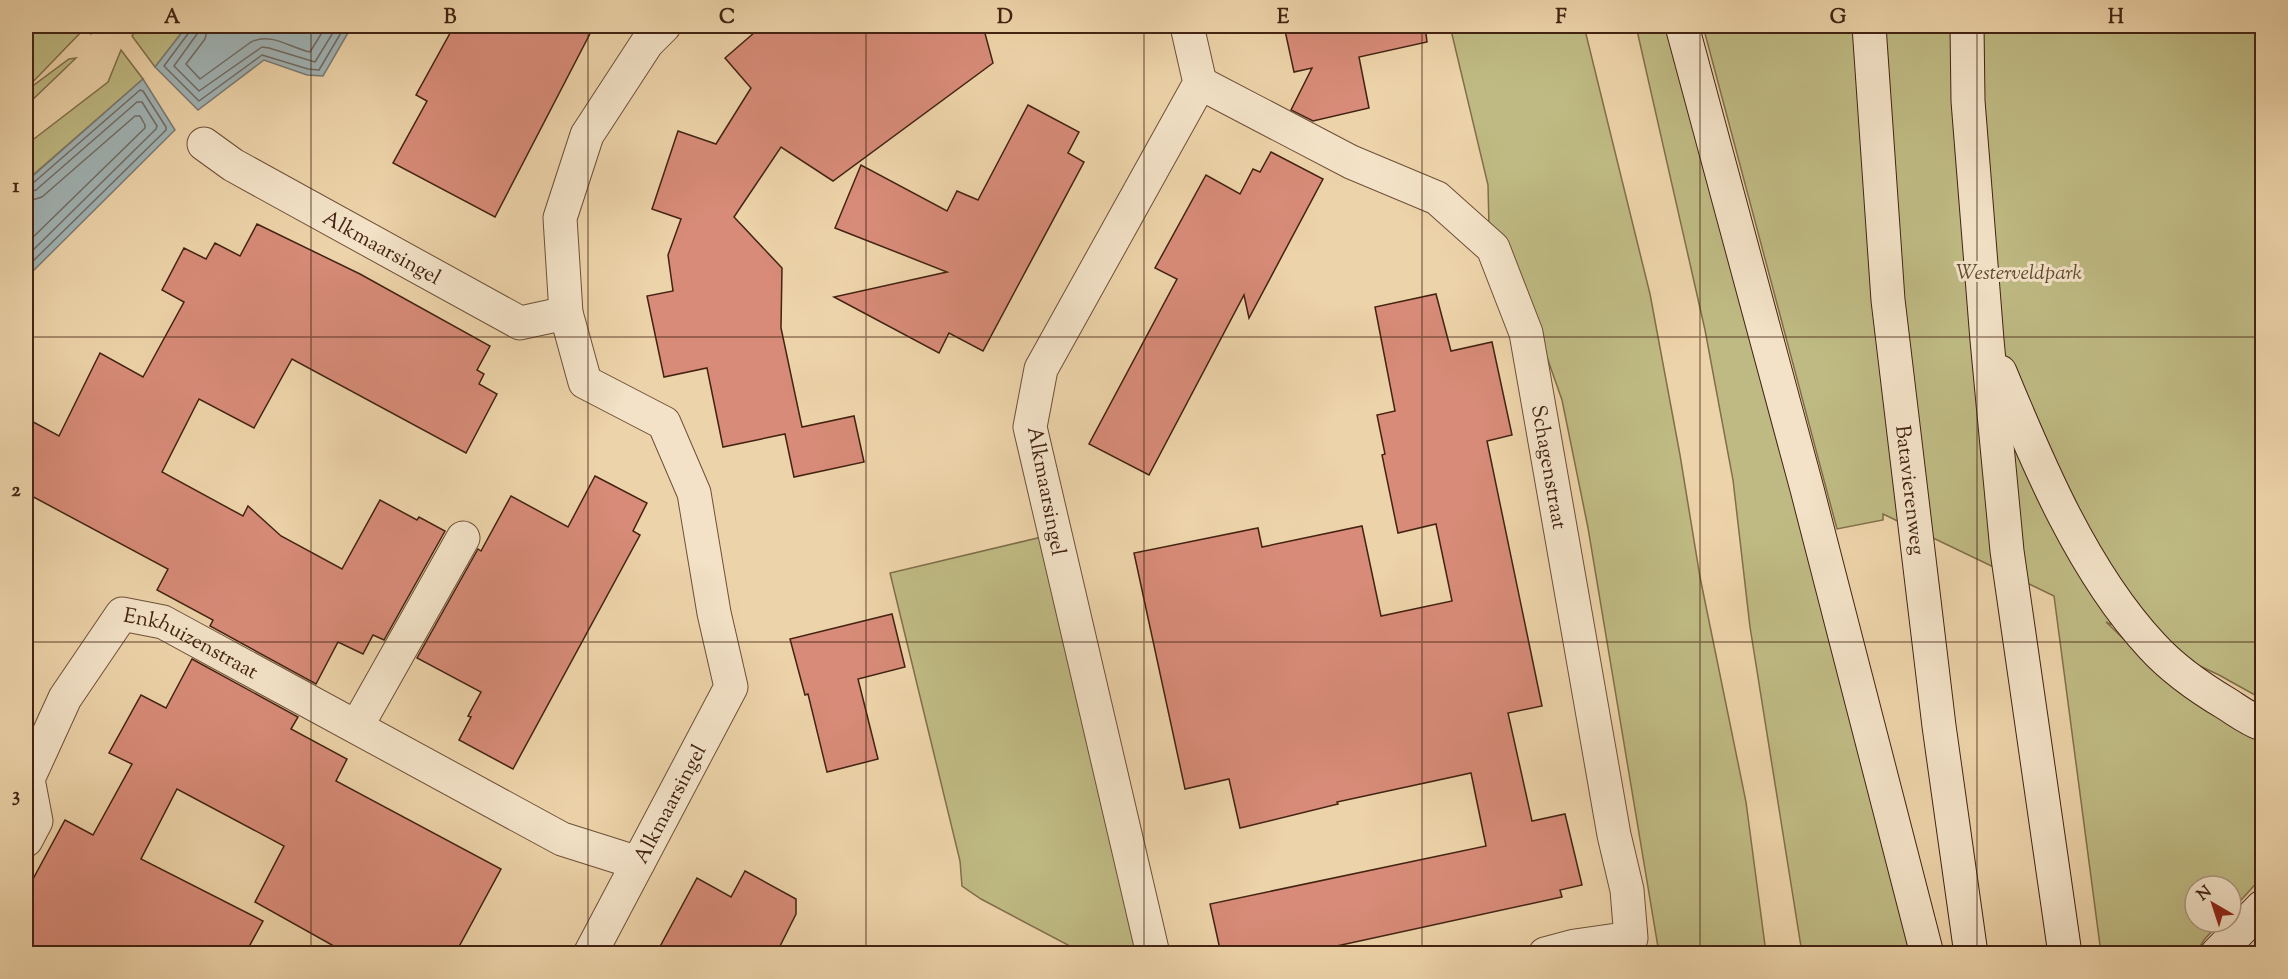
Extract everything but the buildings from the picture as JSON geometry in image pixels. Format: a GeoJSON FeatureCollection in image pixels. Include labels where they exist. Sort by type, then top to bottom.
{"type":"FeatureCollection","features":[{"type":"Feature","properties":{"kind":"street","name":"Alkmaarsingel"},"geometry":{"type":"LineString","coordinates":[[590,954],[731,687],[714,613],[694,493],[664,423],[585,382],[566,313],[560,218],[587,135],[647,42],[664,26]]}},
{"type":"Feature","properties":{"kind":"street"},"geometry":{"type":"LineString","coordinates":[[1187,26],[1200,83]]}},
{"type":"Feature","properties":{"kind":"street"},"geometry":{"type":"LineString","coordinates":[[1682,26],[1807,489],[1927,954]]}},
{"type":"Feature","properties":{"kind":"street","name":"Batavierenweg"},"geometry":{"type":"LineString","coordinates":[[1869,26],[1888,300],[1939,726],[1971,954]]}},
{"type":"Feature","properties":{"kind":"street"},"geometry":{"type":"LineString","coordinates":[[1967,26],[1968,101],[2007,551],[2066,954]]}},
{"type":"Feature","properties":{"kind":"street","name":"Alkmaarsingel"},"geometry":{"type":"LineString","coordinates":[[1153,954],[1030,427],[1041,369],[1200,83]]}},
{"type":"Feature","properties":{"kind":"street","name":"Schagenstraat"},"geometry":{"type":"LineString","coordinates":[[1200,83],[1351,162],[1437,198],[1493,248],[1526,333],[1614,835],[1627,890],[1631,938],[1575,946],[1545,954]]}},
{"type":"Feature","properties":{"kind":"street","name":"Alkmaarsingel"},"geometry":{"type":"LineString","coordinates":[[204,144],[233,165],[520,323],[566,313]]}},
{"type":"Feature","properties":{"kind":"street"},"geometry":{"type":"LineString","coordinates":[[1987,340],[2034,455],[2086,553],[2121,608],[2152,646],[2195,684],[2262,724]]}},
{"type":"Feature","properties":{"kind":"street"},"geometry":{"type":"LineString","coordinates":[[357,726],[463,538]]}},
{"type":"Feature","properties":{"kind":"street","name":"Enkhuizenstraat"},"geometry":{"type":"LineString","coordinates":[[26,840],[36,821],[28,779],[65,698],[122,614],[163,622],[562,839],[638,863]]}},
{"type":"Feature","properties":{"kind":"street"},"geometry":{"type":"LineString","coordinates":[[2217,954],[2262,906]]}},
{"type":"Feature","properties":{"kind":"green space"},"geometry":{"type":"Polygon","coordinates":[[[26,26],[97,26],[91,34],[86,27],[26,89],[26,26]]]}},
{"type":"Feature","properties":{"kind":"green space"},"geometry":{"type":"Polygon","coordinates":[[[138,26],[187,26],[155,67],[132,36],[138,26]]]}},
{"type":"Feature","properties":{"kind":"green space"},"geometry":{"type":"Polygon","coordinates":[[[1450,26],[1584,26],[1650,294],[1700,577],[1746,802],[1766,953],[1659,953],[1588,528],[1562,400],[1516,269],[1489,228],[1488,185],[1450,26]]]}},
{"type":"Feature","properties":{"kind":"green space"},"geometry":{"type":"Polygon","coordinates":[[[1636,26],[1674,26],[1916,953],[1802,953],[1750,627],[1733,480],[1705,330],[1636,26]]]}},
{"type":"Feature","properties":{"kind":"green space","name":"Westerveldpark"},"geometry":{"type":"Polygon","coordinates":[[[1703,26],[2262,26],[2262,699],[2219,675],[2106,622],[2179,692],[2234,726],[2262,739],[2262,877],[2243,898],[2243,874],[2183,874],[2183,934],[2209,934],[2196,953],[2101,953],[2054,596],[1883,514],[1883,520],[1837,529],[1703,26]]]}},
{"type":"Feature","properties":{"kind":"green space"},"geometry":{"type":"Polygon","coordinates":[[[121,50],[143,79],[26,181],[26,145],[108,82],[121,50]]]}},
{"type":"Feature","properties":{"kind":"green space"},"geometry":{"type":"Polygon","coordinates":[[[76,58],[26,106],[26,91],[69,59],[76,58]]]}},
{"type":"Feature","properties":{"kind":"green space"},"geometry":{"type":"Polygon","coordinates":[[[1046,536],[1140,953],[1083,953],[981,899],[962,886],[960,861],[890,573],[1046,536]]]}},
{"type":"Feature","properties":{"kind":"water"},"geometry":{"type":"Polygon","coordinates":[[[187,26],[352,26],[323,76],[307,75],[264,60],[198,110],[155,67],[187,26]]]}},
{"type":"Feature","properties":{"kind":"water"},"geometry":{"type":"Polygon","coordinates":[[[143,79],[175,130],[26,278],[26,182],[143,79]]]}}]}
